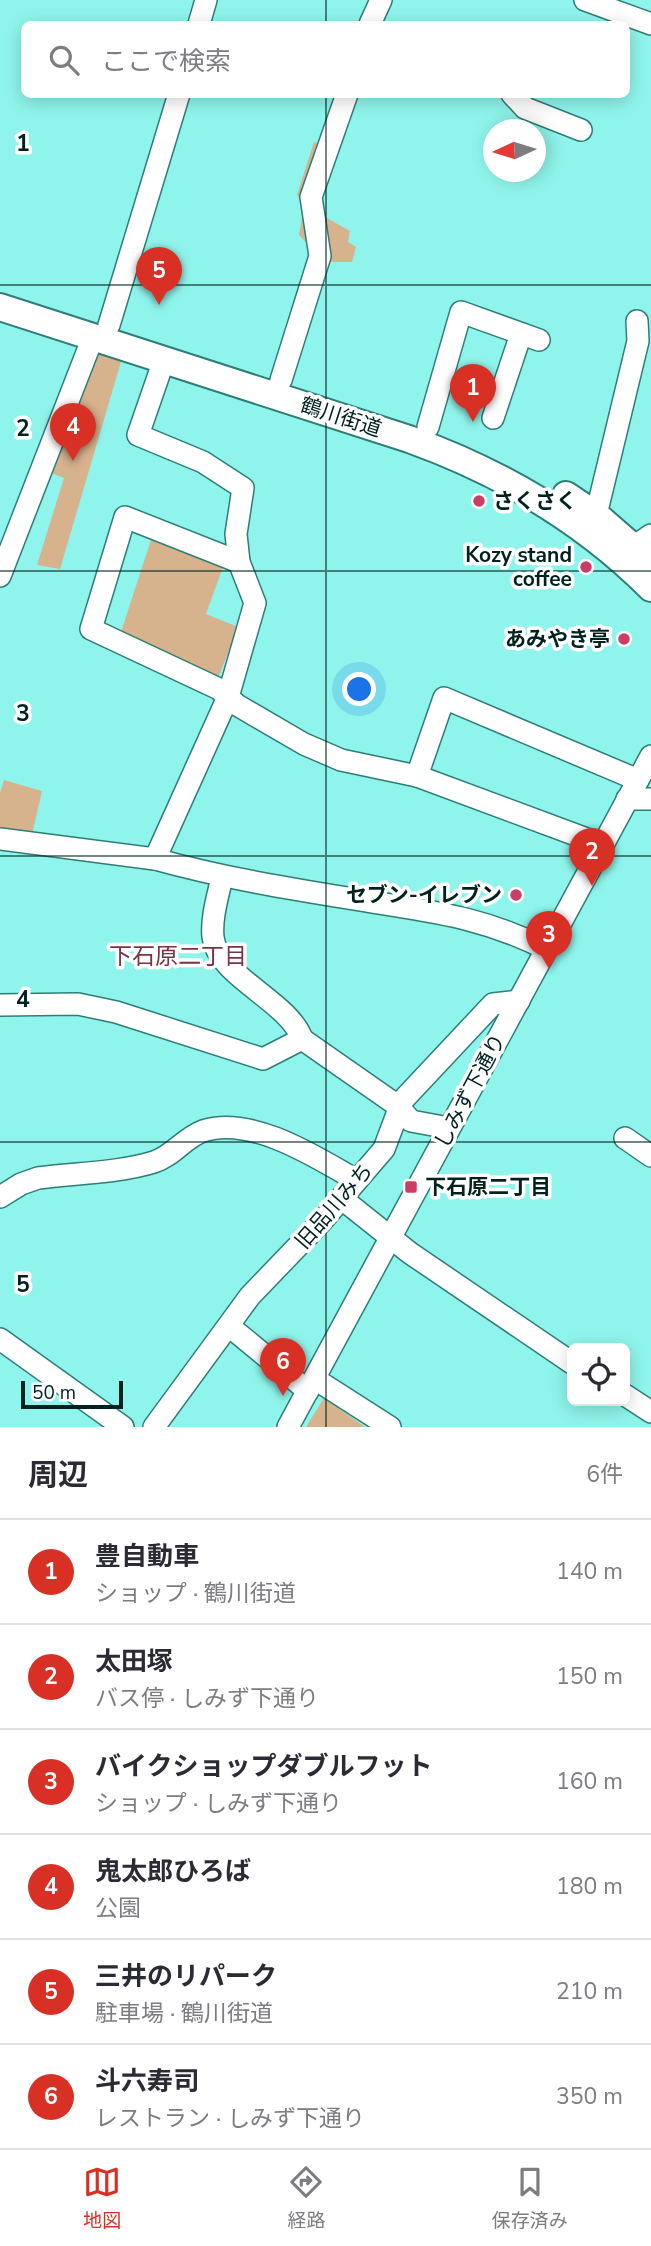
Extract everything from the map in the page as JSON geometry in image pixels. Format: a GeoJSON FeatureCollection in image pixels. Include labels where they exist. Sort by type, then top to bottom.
{"type":"FeatureCollection","features":[{"type":"Feature","properties":{"kind":"main road","name":"鶴川街道"},"geometry":{"type":"LineString","coordinates":[[0,289],[164,360],[409,439],[474,464],[565,516],[598,540],[651,588]]}},
{"type":"Feature","properties":{"kind":"main road","name":"鶴川街道"},"geometry":{"type":"LineString","coordinates":[[0,307],[101,331],[281,380],[428,427],[518,467],[646,548]]}},
{"type":"Feature","properties":{"kind":"street"},"geometry":{"type":"LineString","coordinates":[[200,21],[206,0]]}},
{"type":"Feature","properties":{"kind":"street"},"geometry":{"type":"LineString","coordinates":[[372,21],[380,0]]}},
{"type":"Feature","properties":{"kind":"street"},"geometry":{"type":"LineString","coordinates":[[585,0],[651,24]]}},
{"type":"Feature","properties":{"kind":"street"},"geometry":{"type":"LineString","coordinates":[[0,576],[101,331],[174,98]]}},
{"type":"Feature","properties":{"kind":"street"},"geometry":{"type":"LineString","coordinates":[[281,380],[320,256],[311,197],[346,98]]}},
{"type":"Feature","properties":{"kind":"street"},"geometry":{"type":"LineString","coordinates":[[516,98],[525,108],[581,130]]}},
{"type":"Feature","properties":{"kind":"street"},"geometry":{"type":"LineString","coordinates":[[428,427],[461,312],[530,337],[493,418]]}},
{"type":"Feature","properties":{"kind":"street"},"geometry":{"type":"LineString","coordinates":[[596,515],[638,341],[638,321]]}},
{"type":"Feature","properties":{"kind":"street"},"geometry":{"type":"LineString","coordinates":[[155,859],[228,697],[255,603],[239,562],[236,534],[243,488],[203,462],[138,435],[164,360]]}},
{"type":"Feature","properties":{"kind":"street"},"geometry":{"type":"LineString","coordinates":[[239,562],[125,517],[91,629],[159,659],[228,697],[304,744],[341,760],[417,776],[603,845]]}},
{"type":"Feature","properties":{"kind":"street"},"geometry":{"type":"LineString","coordinates":[[417,776],[444,698],[638,780]]}},
{"type":"Feature","properties":{"kind":"street","name":"しみず下通り"},"geometry":{"type":"LineString","coordinates":[[288,1427],[651,756]]}},
{"type":"Feature","properties":{"kind":"street"},"geometry":{"type":"LineString","coordinates":[[627,799],[651,799]]}},
{"type":"Feature","properties":{"kind":"street"},"geometry":{"type":"LineString","coordinates":[[0,839],[155,859],[222,877],[436,910],[507,929],[546,948]]}},
{"type":"Feature","properties":{"kind":"street"},"geometry":{"type":"LineString","coordinates":[[222,877],[213,926],[216,950],[248,984],[287,1015],[302,1039],[398,1106],[411,1121],[449,1129]]}},
{"type":"Feature","properties":{"kind":"street","name":"旧品川みち"},"geometry":{"type":"LineString","coordinates":[[154,1427],[250,1296],[384,1149],[398,1106],[494,1004],[519,1001]]}},
{"type":"Feature","properties":{"kind":"street"},"geometry":{"type":"LineString","coordinates":[[0,1005],[90,1007],[263,1059],[302,1039]]}},
{"type":"Feature","properties":{"kind":"street"},"geometry":{"type":"LineString","coordinates":[[0,1197],[21,1184],[38,1178],[158,1161],[199,1132],[215,1128],[234,1129],[289,1142],[356,1180]]}},
{"type":"Feature","properties":{"kind":"street"},"geometry":{"type":"LineString","coordinates":[[625,1138],[651,1156]]}},
{"type":"Feature","properties":{"kind":"street"},"geometry":{"type":"LineString","coordinates":[[341,1198],[391,1239],[567,1360]]}},
{"type":"Feature","properties":{"kind":"street"},"geometry":{"type":"LineString","coordinates":[[229,1326],[311,1385],[390,1427]]}},
{"type":"Feature","properties":{"kind":"street"},"geometry":{"type":"LineString","coordinates":[[0,1339],[123,1427]]}},
{"type":"Feature","properties":{"kind":"street"},"geometry":{"type":"LineString","coordinates":[[630,1398],[651,1412]]}},
{"type":"Feature","properties":{"kind":"shaded area"},"geometry":{"type":"Polygon","coordinates":[[[314,142],[324,146],[305,205],[297,195],[314,142]]]}},
{"type":"Feature","properties":{"kind":"shaded area"},"geometry":{"type":"Polygon","coordinates":[[[303,212],[325,217],[350,231],[348,242],[356,247],[352,262],[325,262],[299,235],[303,212]]]}},
{"type":"Feature","properties":{"kind":"shaded area"},"geometry":{"type":"Polygon","coordinates":[[[99,347],[123,355],[60,569],[37,565],[64,478],[49,472],[99,347]]]}},
{"type":"Feature","properties":{"kind":"shaded area"},"geometry":{"type":"Polygon","coordinates":[[[152,537],[224,564],[206,614],[238,627],[217,681],[120,635],[152,537]]]}},
{"type":"Feature","properties":{"kind":"shaded area"},"geometry":{"type":"Polygon","coordinates":[[[4,780],[42,791],[31,839],[0,831],[0,793],[4,780]]]}},
{"type":"Feature","properties":{"kind":"shaded area"},"geometry":{"type":"Polygon","coordinates":[[[324,1398],[365,1427],[306,1427],[324,1398]]]}},
{"type":"Feature","properties":{"kind":"place","name":"三井のリパーク"},"geometry":{"type":"Point","coordinates":[159,305]}},
{"type":"Feature","properties":{"kind":"place","name":"豊自動車"},"geometry":{"type":"Point","coordinates":[473,422]}},
{"type":"Feature","properties":{"kind":"place","name":"鬼太郎ひろば"},"geometry":{"type":"Point","coordinates":[73,461]}},
{"type":"Feature","properties":{"kind":"place","name":"さくさく"},"geometry":{"type":"Point","coordinates":[479,501]}},
{"type":"Feature","properties":{"kind":"place","name":"Kozy stand coffee"},"geometry":{"type":"Point","coordinates":[586,567]}},
{"type":"Feature","properties":{"kind":"place","name":"あみやき亭"},"geometry":{"type":"Point","coordinates":[624,639]}},
{"type":"Feature","properties":{"kind":"place","name":"太田塚"},"geometry":{"type":"Point","coordinates":[592,886]}},
{"type":"Feature","properties":{"kind":"place","name":"セブン-イレブン"},"geometry":{"type":"Point","coordinates":[516,895]}},
{"type":"Feature","properties":{"kind":"place","name":"バイクショップダブルフット"},"geometry":{"type":"Point","coordinates":[549,969]}},
{"type":"Feature","properties":{"kind":"place","name":"下石原二丁目"},"geometry":{"type":"Point","coordinates":[411,1187]}},
{"type":"Feature","properties":{"kind":"place","name":"斗六寿司"},"geometry":{"type":"Point","coordinates":[283,1396]}},
{"type":"Feature","properties":{"kind":"district","name":"下石原二丁目"},"geometry":{"type":"Point","coordinates":[178,956]}}]}
